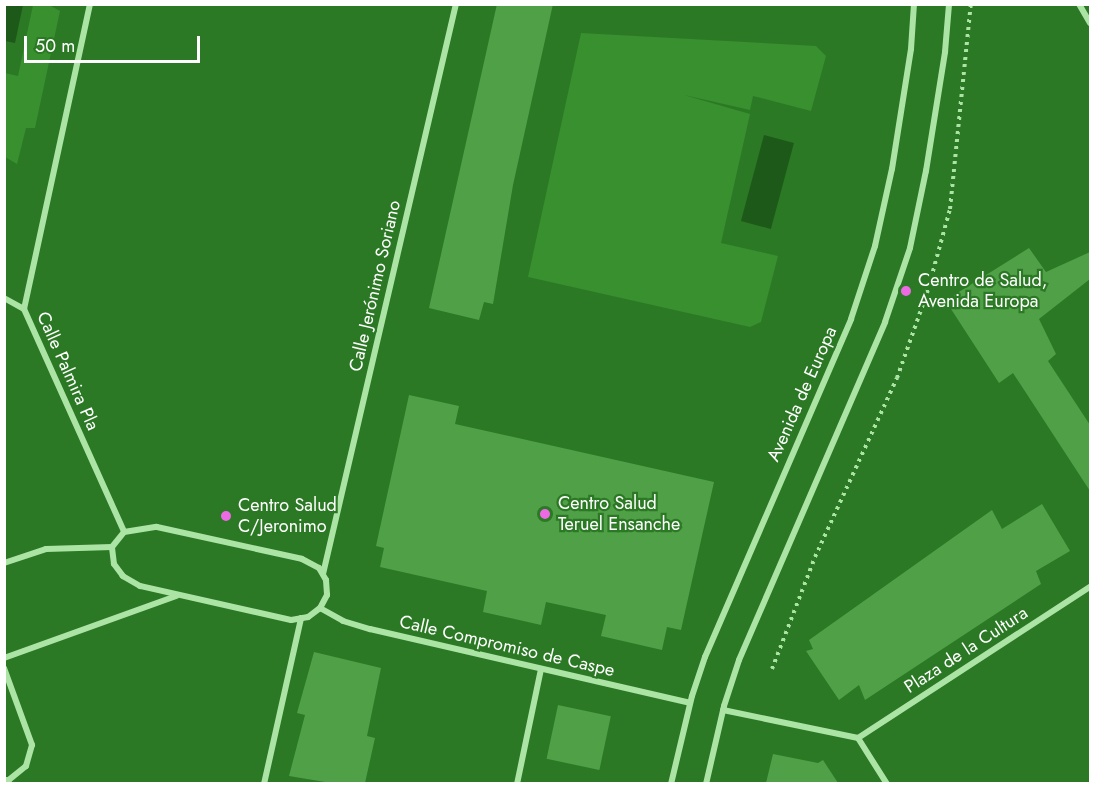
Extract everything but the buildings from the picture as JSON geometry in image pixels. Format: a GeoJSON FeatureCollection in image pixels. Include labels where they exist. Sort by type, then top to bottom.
{"type":"FeatureCollection","features":[{"type":"Feature","properties":{"kind":"street","name":"Calle Palmira Pla"},"geometry":{"type":"LineString","coordinates":[[90,4],[24,309],[124,532]]}},
{"type":"Feature","properties":{"kind":"street","name":"Calle Jerónimo Soriano"},"geometry":{"type":"LineString","coordinates":[[320,608],[327,595],[326,580],[322,574],[456,4]]}},
{"type":"Feature","properties":{"kind":"street","name":"Avenida de Europa"},"geometry":{"type":"LineString","coordinates":[[671,783],[690,703],[705,657],[737,578],[851,320],[875,246],[894,158],[911,50],[914,4]]}},
{"type":"Feature","properties":{"kind":"street"},"geometry":{"type":"LineString","coordinates":[[706,783],[723,710],[739,660],[771,580],[885,322],[909,248],[926,171],[945,52],[949,4]]}},
{"type":"Feature","properties":{"kind":"street"},"geometry":{"type":"LineString","coordinates":[[1079,4],[1090,23]]}},
{"type":"Feature","properties":{"kind":"street"},"geometry":{"type":"LineString","coordinates":[[4,298],[24,309]]}},
{"type":"Feature","properties":{"kind":"street"},"geometry":{"type":"LineString","coordinates":[[320,608],[301,618],[277,618],[140,586],[123,576],[114,564],[112,547],[124,532],[157,527],[303,559],[319,568],[322,574]]}},
{"type":"Feature","properties":{"kind":"street"},"geometry":{"type":"LineString","coordinates":[[4,563],[46,549],[112,547]]}},
{"type":"Feature","properties":{"kind":"street","name":"Plaza de la Cultura"},"geometry":{"type":"LineString","coordinates":[[858,738],[1090,587]]}},
{"type":"Feature","properties":{"kind":"street"},"geometry":{"type":"LineString","coordinates":[[4,658],[178,595]]}},
{"type":"Feature","properties":{"kind":"street","name":"Calle Compromiso de Caspe"},"geometry":{"type":"LineString","coordinates":[[320,608],[343,621],[370,629],[690,703]]}},
{"type":"Feature","properties":{"kind":"street"},"geometry":{"type":"LineString","coordinates":[[264,783],[301,618]]}},
{"type":"Feature","properties":{"kind":"street"},"geometry":{"type":"LineString","coordinates":[[4,668],[32,745],[26,766],[9,780],[4,780]]}},
{"type":"Feature","properties":{"kind":"street"},"geometry":{"type":"LineString","coordinates":[[517,783],[541,669]]}},
{"type":"Feature","properties":{"kind":"street"},"geometry":{"type":"LineString","coordinates":[[723,710],[858,738],[887,783]]}},
{"type":"Feature","properties":{"kind":"shaded area"},"geometry":{"type":"Polygon","coordinates":[[[5,4],[23,5],[15,43],[5,41],[5,4]]]}},
{"type":"Feature","properties":{"kind":"shaded area"},"geometry":{"type":"Polygon","coordinates":[[[33,5],[49,5],[60,11],[35,128],[26,128],[17,164],[5,157],[5,73],[18,76],[33,5]]]}},
{"type":"Feature","properties":{"kind":"shaded area"},"geometry":{"type":"Polygon","coordinates":[[[581,33],[816,46],[826,56],[811,111],[753,96],[750,110],[684,95],[750,114],[721,243],[778,256],[761,322],[750,327],[528,277],[581,33]]]}},
{"type":"Feature","properties":{"kind":"shaded area"},"geometry":{"type":"Polygon","coordinates":[[[764,135],[794,143],[771,229],[741,221],[764,135]]]}},
{"type":"Feature","properties":{"kind":"place","name":"Centro de Salud, Avenida Europa"},"geometry":{"type":"Point","coordinates":[906,291]}},
{"type":"Feature","properties":{"kind":"place","name":"Centro Salud Teruel Ensanche"},"geometry":{"type":"Point","coordinates":[545,514]}},
{"type":"Feature","properties":{"kind":"place","name":"Centro Salud C/Jeronimo"},"geometry":{"type":"Point","coordinates":[226,516]}}]}
